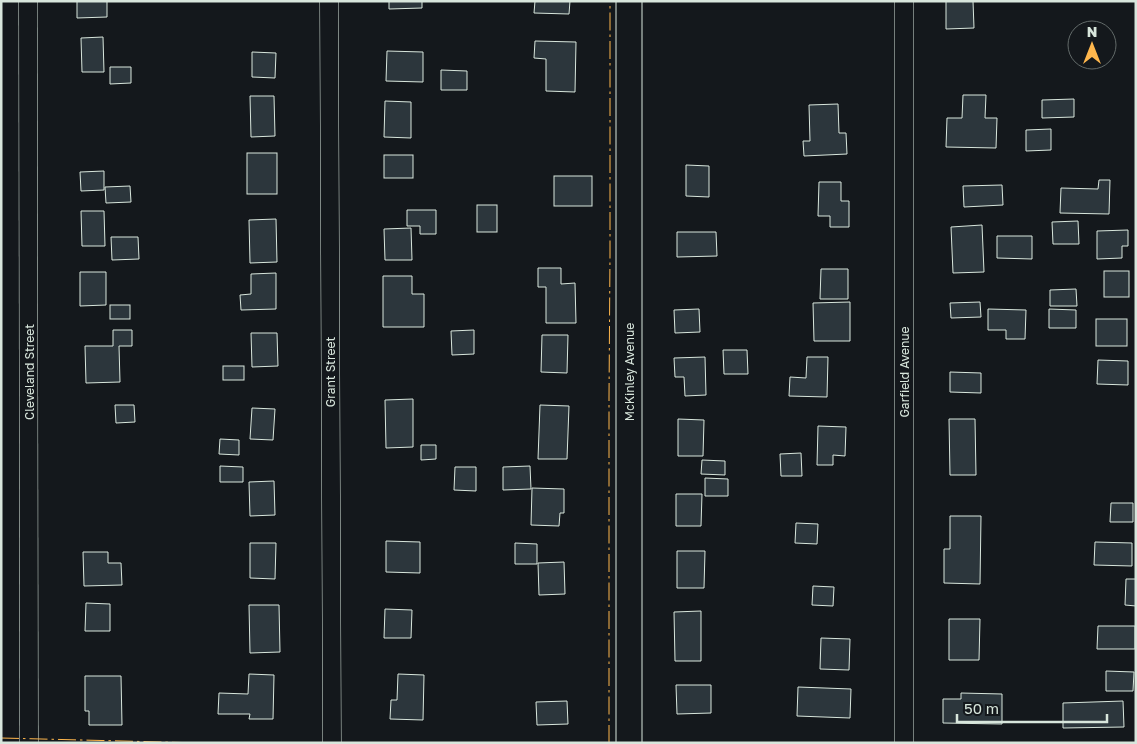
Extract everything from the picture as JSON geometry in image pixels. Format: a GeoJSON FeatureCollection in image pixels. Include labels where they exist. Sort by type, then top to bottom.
{"type":"FeatureCollection","features":[{"type":"Feature","properties":{"kind":"street","name":"Cleveland Street"},"geometry":{"type":"LineString","coordinates":[[28,1],[29,743]]}},
{"type":"Feature","properties":{"kind":"street","name":"Grant Street"},"geometry":{"type":"LineString","coordinates":[[329,1],[332,743]]}},
{"type":"Feature","properties":{"kind":"street","name":"McKinley Avenue"},"geometry":{"type":"LineString","coordinates":[[629,1],[630,743]]}},
{"type":"Feature","properties":{"kind":"street","name":"Garfield Avenue"},"geometry":{"type":"LineString","coordinates":[[904,1],[904,743]]}},
{"type":"Feature","properties":{"kind":"building"},"geometry":{"type":"Polygon","coordinates":[[[77,1],[107,1],[107,17],[77,18],[77,1]]]}},
{"type":"Feature","properties":{"kind":"building"},"geometry":{"type":"Polygon","coordinates":[[[389,1],[422,1],[422,8],[389,9],[389,1]]]}},
{"type":"Feature","properties":{"kind":"building"},"geometry":{"type":"Polygon","coordinates":[[[535,1],[570,1],[569,14],[534,13],[535,1]]]}},
{"type":"Feature","properties":{"kind":"building"},"geometry":{"type":"Polygon","coordinates":[[[946,1],[973,1],[974,28],[946,29],[946,1]]]}},
{"type":"Feature","properties":{"kind":"building"},"geometry":{"type":"Polygon","coordinates":[[[103,37],[104,72],[82,72],[81,38],[103,37]]]}},
{"type":"Feature","properties":{"kind":"building"},"geometry":{"type":"Polygon","coordinates":[[[535,41],[576,42],[575,92],[546,91],[546,59],[534,58],[535,41]]]}},
{"type":"Feature","properties":{"kind":"building"},"geometry":{"type":"Polygon","coordinates":[[[387,51],[423,52],[423,82],[386,81],[387,51]]]}},
{"type":"Feature","properties":{"kind":"building"},"geometry":{"type":"Polygon","coordinates":[[[252,52],[276,53],[275,78],[252,77],[252,52]]]}},
{"type":"Feature","properties":{"kind":"building"},"geometry":{"type":"Polygon","coordinates":[[[110,67],[131,67],[131,83],[110,84],[110,67]]]}},
{"type":"Feature","properties":{"kind":"building"},"geometry":{"type":"Polygon","coordinates":[[[441,70],[467,71],[467,90],[441,90],[441,70]]]}},
{"type":"Feature","properties":{"kind":"building"},"geometry":{"type":"Polygon","coordinates":[[[963,95],[986,95],[985,118],[997,118],[996,148],[946,147],[947,118],[962,118],[963,95]]]}},
{"type":"Feature","properties":{"kind":"building"},"geometry":{"type":"Polygon","coordinates":[[[250,96],[274,96],[275,136],[251,137],[250,96]]]}},
{"type":"Feature","properties":{"kind":"building"},"geometry":{"type":"Polygon","coordinates":[[[1074,99],[1074,117],[1042,118],[1042,100],[1074,99]]]}},
{"type":"Feature","properties":{"kind":"building"},"geometry":{"type":"Polygon","coordinates":[[[385,101],[411,102],[411,138],[384,137],[385,101]]]}},
{"type":"Feature","properties":{"kind":"building"},"geometry":{"type":"Polygon","coordinates":[[[838,104],[839,133],[846,133],[847,154],[804,156],[803,141],[810,141],[809,105],[838,104]]]}},
{"type":"Feature","properties":{"kind":"building"},"geometry":{"type":"Polygon","coordinates":[[[1051,129],[1051,150],[1026,151],[1026,130],[1051,129]]]}},
{"type":"Feature","properties":{"kind":"building"},"geometry":{"type":"Polygon","coordinates":[[[247,153],[277,153],[277,194],[247,194],[247,153]]]}},
{"type":"Feature","properties":{"kind":"building"},"geometry":{"type":"Polygon","coordinates":[[[384,155],[413,155],[413,178],[384,178],[384,155]]]}},
{"type":"Feature","properties":{"kind":"building"},"geometry":{"type":"Polygon","coordinates":[[[686,165],[709,166],[709,197],[686,196],[686,165]]]}},
{"type":"Feature","properties":{"kind":"building"},"geometry":{"type":"Polygon","coordinates":[[[104,171],[104,190],[81,191],[80,172],[104,171]]]}},
{"type":"Feature","properties":{"kind":"building"},"geometry":{"type":"Polygon","coordinates":[[[554,176],[592,176],[592,206],[554,206],[554,176]]]}},
{"type":"Feature","properties":{"kind":"building"},"geometry":{"type":"Polygon","coordinates":[[[1099,180],[1110,180],[1109,214],[1060,213],[1061,188],[1098,189],[1099,180]]]}},
{"type":"Feature","properties":{"kind":"building"},"geometry":{"type":"Polygon","coordinates":[[[819,182],[841,182],[841,201],[849,201],[849,227],[830,227],[830,216],[818,216],[819,182]]]}},
{"type":"Feature","properties":{"kind":"building"},"geometry":{"type":"Polygon","coordinates":[[[1002,185],[1003,205],[964,207],[963,186],[1002,185]]]}},
{"type":"Feature","properties":{"kind":"building"},"geometry":{"type":"Polygon","coordinates":[[[130,186],[131,202],[106,203],[105,187],[130,186]]]}},
{"type":"Feature","properties":{"kind":"building"},"geometry":{"type":"Polygon","coordinates":[[[477,205],[497,205],[497,232],[477,232],[477,205]]]}},
{"type":"Feature","properties":{"kind":"building"},"geometry":{"type":"Polygon","coordinates":[[[407,210],[436,210],[436,234],[420,234],[420,226],[407,226],[407,210]]]}},
{"type":"Feature","properties":{"kind":"building"},"geometry":{"type":"Polygon","coordinates":[[[81,211],[104,211],[105,246],[82,246],[81,211]]]}},
{"type":"Feature","properties":{"kind":"building"},"geometry":{"type":"Polygon","coordinates":[[[276,219],[277,262],[250,263],[249,220],[276,219]]]}},
{"type":"Feature","properties":{"kind":"building"},"geometry":{"type":"Polygon","coordinates":[[[1078,221],[1079,244],[1053,244],[1052,222],[1078,221]]]}},
{"type":"Feature","properties":{"kind":"building"},"geometry":{"type":"Polygon","coordinates":[[[982,225],[984,272],[953,273],[951,227],[982,225]]]}},
{"type":"Feature","properties":{"kind":"building"},"geometry":{"type":"Polygon","coordinates":[[[411,228],[412,260],[385,260],[384,229],[411,228]]]}},
{"type":"Feature","properties":{"kind":"building"},"geometry":{"type":"Polygon","coordinates":[[[1128,230],[1128,246],[1122,246],[1122,258],[1097,259],[1097,231],[1128,230]]]}},
{"type":"Feature","properties":{"kind":"building"},"geometry":{"type":"Polygon","coordinates":[[[677,232],[716,232],[717,256],[677,257],[677,232]]]}},
{"type":"Feature","properties":{"kind":"building"},"geometry":{"type":"Polygon","coordinates":[[[997,236],[1032,236],[1032,259],[997,258],[997,236]]]}},
{"type":"Feature","properties":{"kind":"building"},"geometry":{"type":"Polygon","coordinates":[[[111,237],[138,237],[139,259],[112,260],[111,237]]]}},
{"type":"Feature","properties":{"kind":"building"},"geometry":{"type":"Polygon","coordinates":[[[538,268],[561,268],[561,284],[575,283],[576,323],[546,323],[546,287],[538,287],[538,268]]]}},
{"type":"Feature","properties":{"kind":"building"},"geometry":{"type":"Polygon","coordinates":[[[821,269],[848,269],[848,299],[820,299],[821,269]]]}},
{"type":"Feature","properties":{"kind":"building"},"geometry":{"type":"Polygon","coordinates":[[[1104,271],[1129,271],[1129,297],[1104,297],[1104,271]]]}},
{"type":"Feature","properties":{"kind":"building"},"geometry":{"type":"Polygon","coordinates":[[[80,272],[106,272],[106,305],[80,306],[80,272]]]}},
{"type":"Feature","properties":{"kind":"building"},"geometry":{"type":"Polygon","coordinates":[[[276,273],[276,309],[241,310],[240,295],[251,294],[251,274],[276,273]]]}},
{"type":"Feature","properties":{"kind":"building"},"geometry":{"type":"Polygon","coordinates":[[[383,276],[412,276],[412,294],[424,294],[424,327],[383,327],[383,276]]]}},
{"type":"Feature","properties":{"kind":"building"},"geometry":{"type":"Polygon","coordinates":[[[1076,289],[1077,306],[1050,306],[1050,290],[1076,289]]]}},
{"type":"Feature","properties":{"kind":"building"},"geometry":{"type":"Polygon","coordinates":[[[850,302],[850,341],[814,341],[813,303],[850,302]]]}},
{"type":"Feature","properties":{"kind":"building"},"geometry":{"type":"Polygon","coordinates":[[[980,302],[981,317],[951,318],[950,303],[980,302]]]}},
{"type":"Feature","properties":{"kind":"building"},"geometry":{"type":"Polygon","coordinates":[[[110,305],[130,305],[130,319],[110,319],[110,305]]]}},
{"type":"Feature","properties":{"kind":"building"},"geometry":{"type":"Polygon","coordinates":[[[699,309],[700,332],[675,333],[674,310],[699,309]]]}},
{"type":"Feature","properties":{"kind":"building"},"geometry":{"type":"Polygon","coordinates":[[[988,309],[1026,310],[1025,339],[1006,339],[1006,330],[988,330],[988,309]]]}},
{"type":"Feature","properties":{"kind":"building"},"geometry":{"type":"Polygon","coordinates":[[[1049,309],[1076,310],[1076,328],[1049,328],[1049,309]]]}},
{"type":"Feature","properties":{"kind":"building"},"geometry":{"type":"Polygon","coordinates":[[[1096,319],[1127,319],[1127,346],[1096,346],[1096,319]]]}},
{"type":"Feature","properties":{"kind":"building"},"geometry":{"type":"Polygon","coordinates":[[[113,330],[132,330],[132,346],[119,346],[120,382],[86,383],[85,346],[113,346],[113,330]]]}},
{"type":"Feature","properties":{"kind":"building"},"geometry":{"type":"Polygon","coordinates":[[[474,330],[474,354],[452,355],[451,331],[474,330]]]}},
{"type":"Feature","properties":{"kind":"building"},"geometry":{"type":"Polygon","coordinates":[[[251,333],[277,333],[278,366],[252,367],[251,333]]]}},
{"type":"Feature","properties":{"kind":"building"},"geometry":{"type":"Polygon","coordinates":[[[542,335],[568,335],[567,373],[541,372],[542,335]]]}},
{"type":"Feature","properties":{"kind":"building"},"geometry":{"type":"Polygon","coordinates":[[[723,350],[747,350],[748,374],[724,374],[723,350]]]}},
{"type":"Feature","properties":{"kind":"building"},"geometry":{"type":"Polygon","coordinates":[[[705,357],[706,395],[685,396],[684,377],[675,377],[674,358],[705,357]]]}},
{"type":"Feature","properties":{"kind":"building"},"geometry":{"type":"Polygon","coordinates":[[[807,357],[828,357],[827,397],[789,396],[790,377],[806,378],[807,357]]]}},
{"type":"Feature","properties":{"kind":"building"},"geometry":{"type":"Polygon","coordinates":[[[1098,360],[1128,361],[1128,385],[1097,384],[1098,360]]]}},
{"type":"Feature","properties":{"kind":"building"},"geometry":{"type":"Polygon","coordinates":[[[223,366],[244,366],[244,380],[223,380],[223,366]]]}},
{"type":"Feature","properties":{"kind":"building"},"geometry":{"type":"Polygon","coordinates":[[[950,372],[981,373],[981,393],[950,392],[950,372]]]}},
{"type":"Feature","properties":{"kind":"building"},"geometry":{"type":"Polygon","coordinates":[[[413,399],[413,447],[386,448],[385,400],[413,399]]]}},
{"type":"Feature","properties":{"kind":"building"},"geometry":{"type":"Polygon","coordinates":[[[115,405],[134,405],[135,422],[116,423],[115,405]]]}},
{"type":"Feature","properties":{"kind":"building"},"geometry":{"type":"Polygon","coordinates":[[[540,405],[569,406],[567,459],[538,459],[540,405]]]}},
{"type":"Feature","properties":{"kind":"building"},"geometry":{"type":"Polygon","coordinates":[[[252,408],[275,409],[273,440],[250,439],[252,408]]]}},
{"type":"Feature","properties":{"kind":"building"},"geometry":{"type":"Polygon","coordinates":[[[678,419],[704,420],[703,456],[678,456],[678,419]]]}},
{"type":"Feature","properties":{"kind":"building"},"geometry":{"type":"Polygon","coordinates":[[[949,419],[975,419],[976,475],[950,475],[949,419]]]}},
{"type":"Feature","properties":{"kind":"building"},"geometry":{"type":"Polygon","coordinates":[[[818,426],[846,427],[845,456],[833,455],[833,465],[817,465],[818,426]]]}},
{"type":"Feature","properties":{"kind":"building"},"geometry":{"type":"Polygon","coordinates":[[[220,439],[239,440],[239,455],[219,454],[220,439]]]}},
{"type":"Feature","properties":{"kind":"building"},"geometry":{"type":"Polygon","coordinates":[[[421,445],[436,445],[436,459],[421,460],[421,445]]]}},
{"type":"Feature","properties":{"kind":"building"},"geometry":{"type":"Polygon","coordinates":[[[801,453],[802,476],[781,476],[780,454],[801,453]]]}},
{"type":"Feature","properties":{"kind":"building"},"geometry":{"type":"Polygon","coordinates":[[[702,460],[725,461],[725,475],[701,474],[702,460]]]}},
{"type":"Feature","properties":{"kind":"building"},"geometry":{"type":"Polygon","coordinates":[[[220,466],[243,467],[243,482],[220,482],[220,466]]]}},
{"type":"Feature","properties":{"kind":"building"},"geometry":{"type":"Polygon","coordinates":[[[530,466],[531,489],[503,490],[503,467],[530,466]]]}},
{"type":"Feature","properties":{"kind":"building"},"geometry":{"type":"Polygon","coordinates":[[[455,467],[476,467],[476,491],[454,490],[455,467]]]}},
{"type":"Feature","properties":{"kind":"building"},"geometry":{"type":"Polygon","coordinates":[[[705,478],[728,479],[728,496],[705,496],[705,478]]]}},
{"type":"Feature","properties":{"kind":"building"},"geometry":{"type":"Polygon","coordinates":[[[274,481],[275,515],[250,516],[249,482],[274,481]]]}},
{"type":"Feature","properties":{"kind":"building"},"geometry":{"type":"Polygon","coordinates":[[[532,488],[564,489],[564,513],[560,513],[559,526],[531,525],[532,488]]]}},
{"type":"Feature","properties":{"kind":"building"},"geometry":{"type":"Polygon","coordinates":[[[676,494],[702,494],[701,526],[676,526],[676,494]]]}},
{"type":"Feature","properties":{"kind":"building"},"geometry":{"type":"Polygon","coordinates":[[[1111,503],[1133,503],[1133,522],[1110,522],[1111,503]]]}},
{"type":"Feature","properties":{"kind":"building"},"geometry":{"type":"Polygon","coordinates":[[[950,516],[981,516],[980,584],[944,583],[944,549],[950,549],[950,516]]]}},
{"type":"Feature","properties":{"kind":"building"},"geometry":{"type":"Polygon","coordinates":[[[796,523],[818,524],[817,544],[795,543],[796,523]]]}},
{"type":"Feature","properties":{"kind":"building"},"geometry":{"type":"Polygon","coordinates":[[[386,541],[420,542],[420,573],[386,572],[386,541]]]}},
{"type":"Feature","properties":{"kind":"building"},"geometry":{"type":"Polygon","coordinates":[[[1095,542],[1132,543],[1132,566],[1094,565],[1095,542]]]}},
{"type":"Feature","properties":{"kind":"building"},"geometry":{"type":"Polygon","coordinates":[[[250,543],[276,543],[275,579],[250,578],[250,543]]]}},
{"type":"Feature","properties":{"kind":"building"},"geometry":{"type":"Polygon","coordinates":[[[515,543],[537,544],[537,564],[515,564],[515,543]]]}},
{"type":"Feature","properties":{"kind":"building"},"geometry":{"type":"Polygon","coordinates":[[[677,551],[705,551],[704,588],[677,588],[677,551]]]}},
{"type":"Feature","properties":{"kind":"building"},"geometry":{"type":"Polygon","coordinates":[[[83,552],[108,552],[108,563],[121,563],[122,585],[84,586],[83,552]]]}},
{"type":"Feature","properties":{"kind":"building"},"geometry":{"type":"Polygon","coordinates":[[[564,562],[565,594],[539,595],[538,563],[564,562]]]}},
{"type":"Feature","properties":{"kind":"building"},"geometry":{"type":"Polygon","coordinates":[[[1126,579],[1136,579],[1136,606],[1125,605],[1126,579]]]}},
{"type":"Feature","properties":{"kind":"building"},"geometry":{"type":"Polygon","coordinates":[[[813,586],[834,587],[833,606],[812,605],[813,586]]]}},
{"type":"Feature","properties":{"kind":"building"},"geometry":{"type":"Polygon","coordinates":[[[86,603],[110,604],[110,631],[85,631],[86,603]]]}},
{"type":"Feature","properties":{"kind":"building"},"geometry":{"type":"Polygon","coordinates":[[[249,605],[279,605],[280,652],[250,653],[249,605]]]}},
{"type":"Feature","properties":{"kind":"building"},"geometry":{"type":"Polygon","coordinates":[[[385,609],[412,610],[411,638],[384,638],[385,609]]]}},
{"type":"Feature","properties":{"kind":"building"},"geometry":{"type":"Polygon","coordinates":[[[701,611],[701,661],[675,661],[674,612],[701,611]]]}},
{"type":"Feature","properties":{"kind":"building"},"geometry":{"type":"Polygon","coordinates":[[[949,619],[980,619],[979,660],[949,660],[949,619]]]}},
{"type":"Feature","properties":{"kind":"building"},"geometry":{"type":"Polygon","coordinates":[[[1098,626],[1135,626],[1135,649],[1097,649],[1098,626]]]}},
{"type":"Feature","properties":{"kind":"building"},"geometry":{"type":"Polygon","coordinates":[[[821,638],[850,639],[849,670],[820,669],[821,638]]]}},
{"type":"Feature","properties":{"kind":"building"},"geometry":{"type":"Polygon","coordinates":[[[1106,671],[1134,672],[1133,691],[1106,691],[1106,671]]]}},
{"type":"Feature","properties":{"kind":"building"},"geometry":{"type":"Polygon","coordinates":[[[249,674],[274,675],[273,719],[249,719],[250,714],[218,714],[219,693],[248,694],[249,674]]]}},
{"type":"Feature","properties":{"kind":"building"},"geometry":{"type":"Polygon","coordinates":[[[398,674],[424,675],[423,720],[390,719],[391,700],[397,700],[398,674]]]}},
{"type":"Feature","properties":{"kind":"building"},"geometry":{"type":"Polygon","coordinates":[[[85,676],[121,676],[122,725],[89,725],[89,711],[85,711],[85,676]]]}},
{"type":"Feature","properties":{"kind":"building"},"geometry":{"type":"Polygon","coordinates":[[[676,685],[711,685],[711,713],[677,714],[676,685]]]}},
{"type":"Feature","properties":{"kind":"building"},"geometry":{"type":"Polygon","coordinates":[[[798,687],[851,689],[850,718],[797,716],[798,687]]]}},
{"type":"Feature","properties":{"kind":"building"},"geometry":{"type":"Polygon","coordinates":[[[961,693],[1002,694],[1002,724],[943,723],[943,699],[961,699],[961,693]]]}},
{"type":"Feature","properties":{"kind":"building"},"geometry":{"type":"Polygon","coordinates":[[[567,701],[568,724],[537,725],[536,702],[567,701]]]}},
{"type":"Feature","properties":{"kind":"building"},"geometry":{"type":"Polygon","coordinates":[[[1123,701],[1124,727],[1063,728],[1063,703],[1123,701]]]}},
{"type":"Feature","properties":{"kind":"power"},"geometry":{"type":"LineString","coordinates":[[609,743],[610,1]]}},
{"type":"Feature","properties":{"kind":"power"},"geometry":{"type":"LineString","coordinates":[[1,738],[202,743]]}}]}
